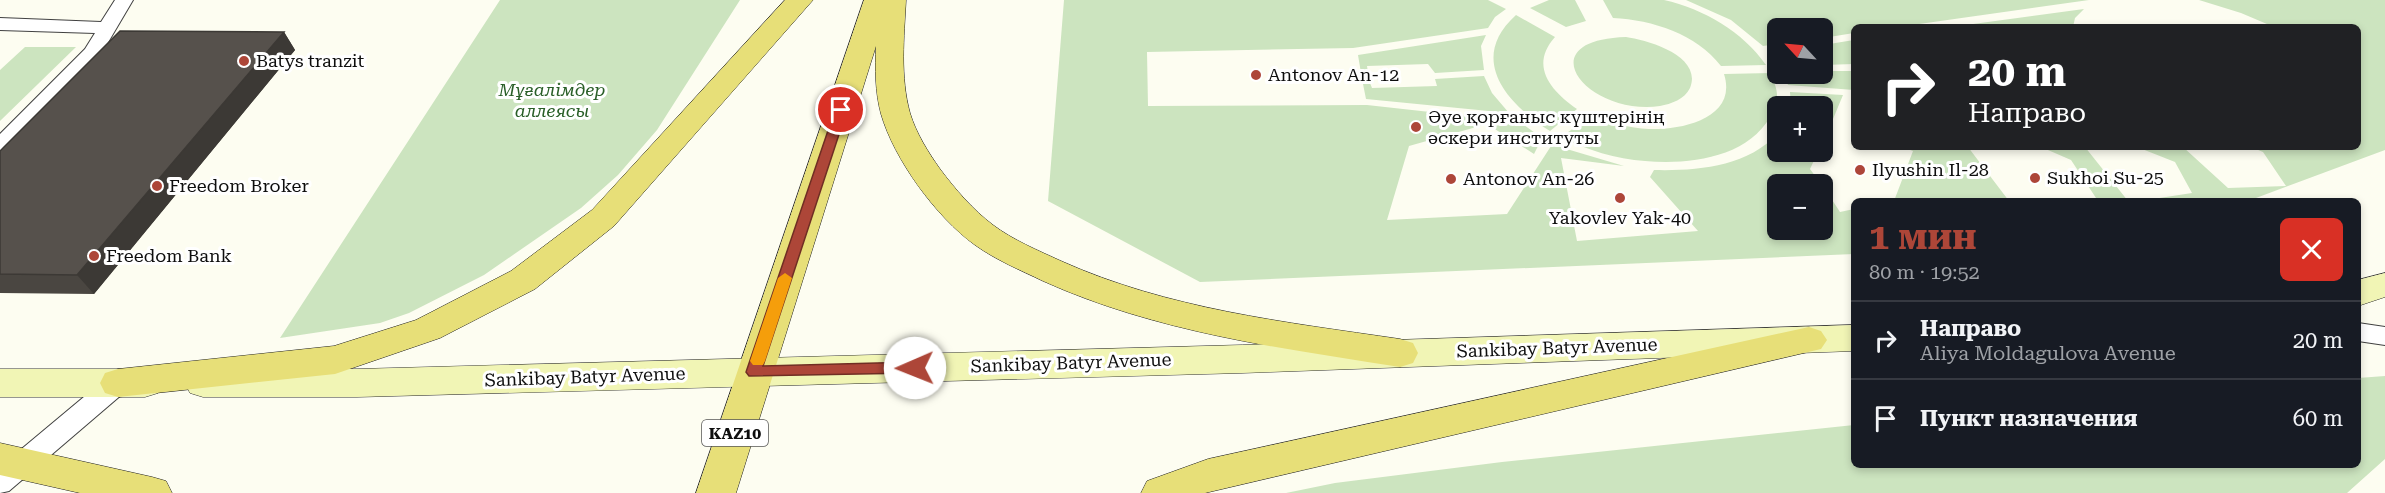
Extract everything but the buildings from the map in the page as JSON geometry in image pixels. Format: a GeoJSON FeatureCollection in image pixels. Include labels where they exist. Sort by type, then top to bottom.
{"type":"FeatureCollection","features":[{"type":"Feature","properties":{"kind":"main road"},"geometry":{"type":"LineString","coordinates":[[117,383],[335,360],[429,329],[523,280],[603,218],[800,0]]}},
{"type":"Feature","properties":{"kind":"main road","name":"KAZ10"},"geometry":{"type":"LineString","coordinates":[[716,493],[877,0]]}},
{"type":"Feature","properties":{"kind":"main road"},"geometry":{"type":"LineString","coordinates":[[893,0],[889,75],[899,124],[930,179],[975,228],[1009,251],[1073,282],[1164,313],[1238,328],[1400,353]]}},
{"type":"Feature","properties":{"kind":"main road"},"geometry":{"type":"LineString","coordinates":[[2361,292],[2385,285]]}},
{"type":"Feature","properties":{"kind":"main road","name":"Sankibay Batyr Avenue"},"geometry":{"type":"LineString","coordinates":[[0,383],[357,383],[1851,338]]}},
{"type":"Feature","properties":{"kind":"main road"},"geometry":{"type":"LineString","coordinates":[[1161,493],[1208,475],[1809,340]]}},
{"type":"Feature","properties":{"kind":"main road"},"geometry":{"type":"LineString","coordinates":[[8,468],[152,493]]}},
{"type":"Feature","properties":{"kind":"lane"},"geometry":{"type":"LineString","coordinates":[[0,146],[93,52],[124,0]]}},
{"type":"Feature","properties":{"kind":"lane"},"geometry":{"type":"LineString","coordinates":[[0,24],[107,28]]}},
{"type":"Feature","properties":{"kind":"lane"},"geometry":{"type":"LineString","coordinates":[[2361,332],[2385,336]]}},
{"type":"Feature","properties":{"kind":"lane"},"geometry":{"type":"LineString","coordinates":[[8,468],[117,383]]}},
{"type":"Feature","properties":{"kind":"green space","name":"Мұғалімдер аллеясы"},"geometry":{"type":"Polygon","coordinates":[[[500,0],[740,0],[657,130],[618,175],[581,208],[484,275],[409,313],[380,323],[280,338],[500,0]]]}},
{"type":"Feature","properties":{"kind":"green space"},"geometry":{"type":"Polygon","coordinates":[[[1064,0],[1488,0],[1506,9],[1495,17],[1488,28],[1353,48],[1147,52],[1148,106],[1367,105],[1520,122],[1542,138],[1534,154],[1487,124],[1409,146],[1387,220],[1507,214],[1553,143],[1624,166],[1561,158],[1577,241],[1698,231],[1650,177],[1654,170],[1720,165],[1751,154],[1767,143],[1767,162],[1813,162],[1810,169],[1814,174],[1767,174],[1767,240],[1833,240],[1833,201],[1840,212],[1851,210],[1851,254],[1200,282],[1048,201],[1064,0]]]}},
{"type":"Feature","properties":{"kind":"green space"},"geometry":{"type":"Polygon","coordinates":[[[1549,0],[1575,0],[1586,21],[1566,27],[1530,8],[1549,0]]]}},
{"type":"Feature","properties":{"kind":"green space"},"geometry":{"type":"Polygon","coordinates":[[[1603,0],[1664,0],[1694,9],[1734,32],[1757,53],[1766,65],[1721,66],[1699,45],[1673,31],[1643,22],[1613,18],[1603,0]]]}},
{"type":"Feature","properties":{"kind":"green space"},"geometry":{"type":"Polygon","coordinates":[[[1686,0],[2089,0],[1919,24],[1851,24],[1851,33],[1833,36],[1833,18],[1767,18],[1767,45],[1763,46],[1731,20],[1686,0]]]}},
{"type":"Feature","properties":{"kind":"green space"},"geometry":{"type":"Polygon","coordinates":[[[2199,0],[2385,0],[2385,150],[2256,198],[2160,198],[2192,193],[2175,162],[2145,150],[2186,150],[2228,188],[2286,186],[2263,152],[2258,150],[2361,150],[2361,24],[2267,24],[2199,0]]]}},
{"type":"Feature","properties":{"kind":"green space"},"geometry":{"type":"Polygon","coordinates":[[[2084,9],[2075,18],[2074,24],[1973,24],[2084,9]]]}},
{"type":"Feature","properties":{"kind":"green space"},"geometry":{"type":"Polygon","coordinates":[[[1516,15],[1555,37],[1547,48],[1544,58],[1546,77],[1559,94],[1577,109],[1550,131],[1520,108],[1507,94],[1498,79],[1494,64],[1495,48],[1502,32],[1516,15]]]}},
{"type":"Feature","properties":{"kind":"green space"},"geometry":{"type":"Polygon","coordinates":[[[1486,35],[1481,46],[1484,70],[1435,73],[1428,64],[1367,66],[1368,73],[1361,73],[1358,55],[1486,35]]]}},
{"type":"Feature","properties":{"kind":"green space"},"geometry":{"type":"Polygon","coordinates":[[[1626,37],[1659,46],[1681,59],[1689,67],[1692,77],[1690,88],[1685,95],[1660,106],[1633,106],[1610,100],[1591,89],[1578,76],[1574,63],[1579,50],[1596,41],[1626,37]]]}},
{"type":"Feature","properties":{"kind":"green space"},"geometry":{"type":"Polygon","coordinates":[[[1851,40],[1851,64],[1833,65],[1833,43],[1851,40]]]}},
{"type":"Feature","properties":{"kind":"green space"},"geometry":{"type":"Polygon","coordinates":[[[25,47],[76,47],[0,121],[0,70],[25,47]]]}},
{"type":"Feature","properties":{"kind":"green space"},"geometry":{"type":"Polygon","coordinates":[[[1833,71],[1851,71],[1851,90],[1788,85],[1833,84],[1833,71]]]}},
{"type":"Feature","properties":{"kind":"green space"},"geometry":{"type":"Polygon","coordinates":[[[1767,73],[1767,84],[1775,84],[1777,95],[1767,96],[1767,121],[1760,131],[1747,142],[1732,150],[1715,156],[1679,162],[1634,160],[1602,153],[1561,137],[1591,116],[1620,125],[1649,129],[1691,124],[1715,111],[1723,101],[1726,89],[1724,74],[1767,73]]]}},
{"type":"Feature","properties":{"kind":"green space"},"geometry":{"type":"Polygon","coordinates":[[[1484,76],[1492,93],[1509,113],[1366,99],[1362,79],[1368,78],[1372,88],[1437,86],[1435,79],[1484,76]]]}},
{"type":"Feature","properties":{"kind":"green space"},"geometry":{"type":"Polygon","coordinates":[[[1790,92],[1843,95],[1833,119],[1833,96],[1790,96],[1790,92]]]}},
{"type":"Feature","properties":{"kind":"green space"},"geometry":{"type":"Polygon","coordinates":[[[1910,150],[1970,150],[2007,198],[1895,198],[1913,151],[1910,150]]]}},
{"type":"Feature","properties":{"kind":"green space"},"geometry":{"type":"Polygon","coordinates":[[[2048,150],[2087,150],[2126,198],[2096,198],[2071,160],[2048,150]]]}},
{"type":"Feature","properties":{"kind":"green space"},"geometry":{"type":"Polygon","coordinates":[[[2385,376],[2385,459],[2347,493],[1286,493],[1335,483],[1502,462],[1851,425],[1851,468],[2361,468],[2361,378],[2385,376]]]}},
{"type":"Feature","properties":{"kind":"slow traffic"},"geometry":{"type":"LineString","coordinates":[[758,361],[785,278]]}},
{"type":"Feature","properties":{"kind":"place","name":"Batys tranzit"},"geometry":{"type":"Point","coordinates":[244,61]}},
{"type":"Feature","properties":{"kind":"place","name":"Antonov An-12"},"geometry":{"type":"Point","coordinates":[1256,75]}},
{"type":"Feature","properties":{"kind":"place","name":"Әуе қорғаныс күштерінің әскери институты"},"geometry":{"type":"Point","coordinates":[1416,127]}},
{"type":"Feature","properties":{"kind":"place","name":"Ilyushin Il-28"},"geometry":{"type":"Point","coordinates":[1860,170]}},
{"type":"Feature","properties":{"kind":"place","name":"Sukhoi Su-25"},"geometry":{"type":"Point","coordinates":[2035,178]}},
{"type":"Feature","properties":{"kind":"place","name":"Antonov An-26"},"geometry":{"type":"Point","coordinates":[1451,179]}},
{"type":"Feature","properties":{"kind":"place","name":"Freedom Broker"},"geometry":{"type":"Point","coordinates":[157,186]}},
{"type":"Feature","properties":{"kind":"place","name":"Yakovlev Yak-40"},"geometry":{"type":"Point","coordinates":[1620,198]}},
{"type":"Feature","properties":{"kind":"place","name":"Freedom Bank"},"geometry":{"type":"Point","coordinates":[94,256]}},
{"type":"Feature","properties":{"kind":"route"},"geometry":{"type":"LineString","coordinates":[[841,110],[754,372],[915,368]]}}]}
